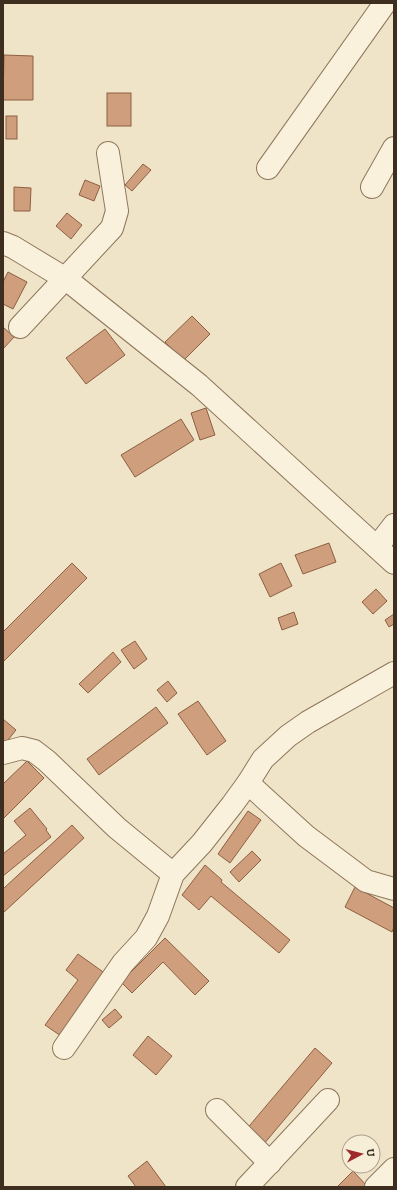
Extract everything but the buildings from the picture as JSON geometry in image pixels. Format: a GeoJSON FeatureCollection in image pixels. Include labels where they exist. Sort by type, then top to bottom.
{"type":"FeatureCollection","features":[{"type":"Feature","properties":{"kind":"street"},"geometry":{"type":"LineString","coordinates":[[268,168],[385,3]]}},
{"type":"Feature","properties":{"kind":"street"},"geometry":{"type":"LineString","coordinates":[[372,187],[394,148]]}},
{"type":"Feature","properties":{"kind":"street"},"geometry":{"type":"LineString","coordinates":[[20,327],[112,228],[117,211],[108,152]]}},
{"type":"Feature","properties":{"kind":"street"},"geometry":{"type":"LineString","coordinates":[[3,243],[13,247],[66,279],[199,385],[394,563]]}},
{"type":"Feature","properties":{"kind":"street"},"geometry":{"type":"LineString","coordinates":[[377,547],[394,525]]}},
{"type":"Feature","properties":{"kind":"street"},"geometry":{"type":"LineString","coordinates":[[64,1048],[123,963],[146,938],[158,916],[173,874],[202,843],[248,783],[263,759],[288,736],[308,722],[394,673]]}},
{"type":"Feature","properties":{"kind":"street"},"geometry":{"type":"LineString","coordinates":[[3,753],[22,748],[34,751],[47,761],[117,828],[173,874]]}},
{"type":"Feature","properties":{"kind":"street"},"geometry":{"type":"LineString","coordinates":[[248,783],[306,836],[366,881],[394,889]]}},
{"type":"Feature","properties":{"kind":"street"},"geometry":{"type":"LineString","coordinates":[[247,1187],[328,1100]]}},
{"type":"Feature","properties":{"kind":"street"},"geometry":{"type":"LineString","coordinates":[[217,1110],[270,1163]]}},
{"type":"Feature","properties":{"kind":"street"},"geometry":{"type":"LineString","coordinates":[[376,1187],[394,1169]]}}]}
